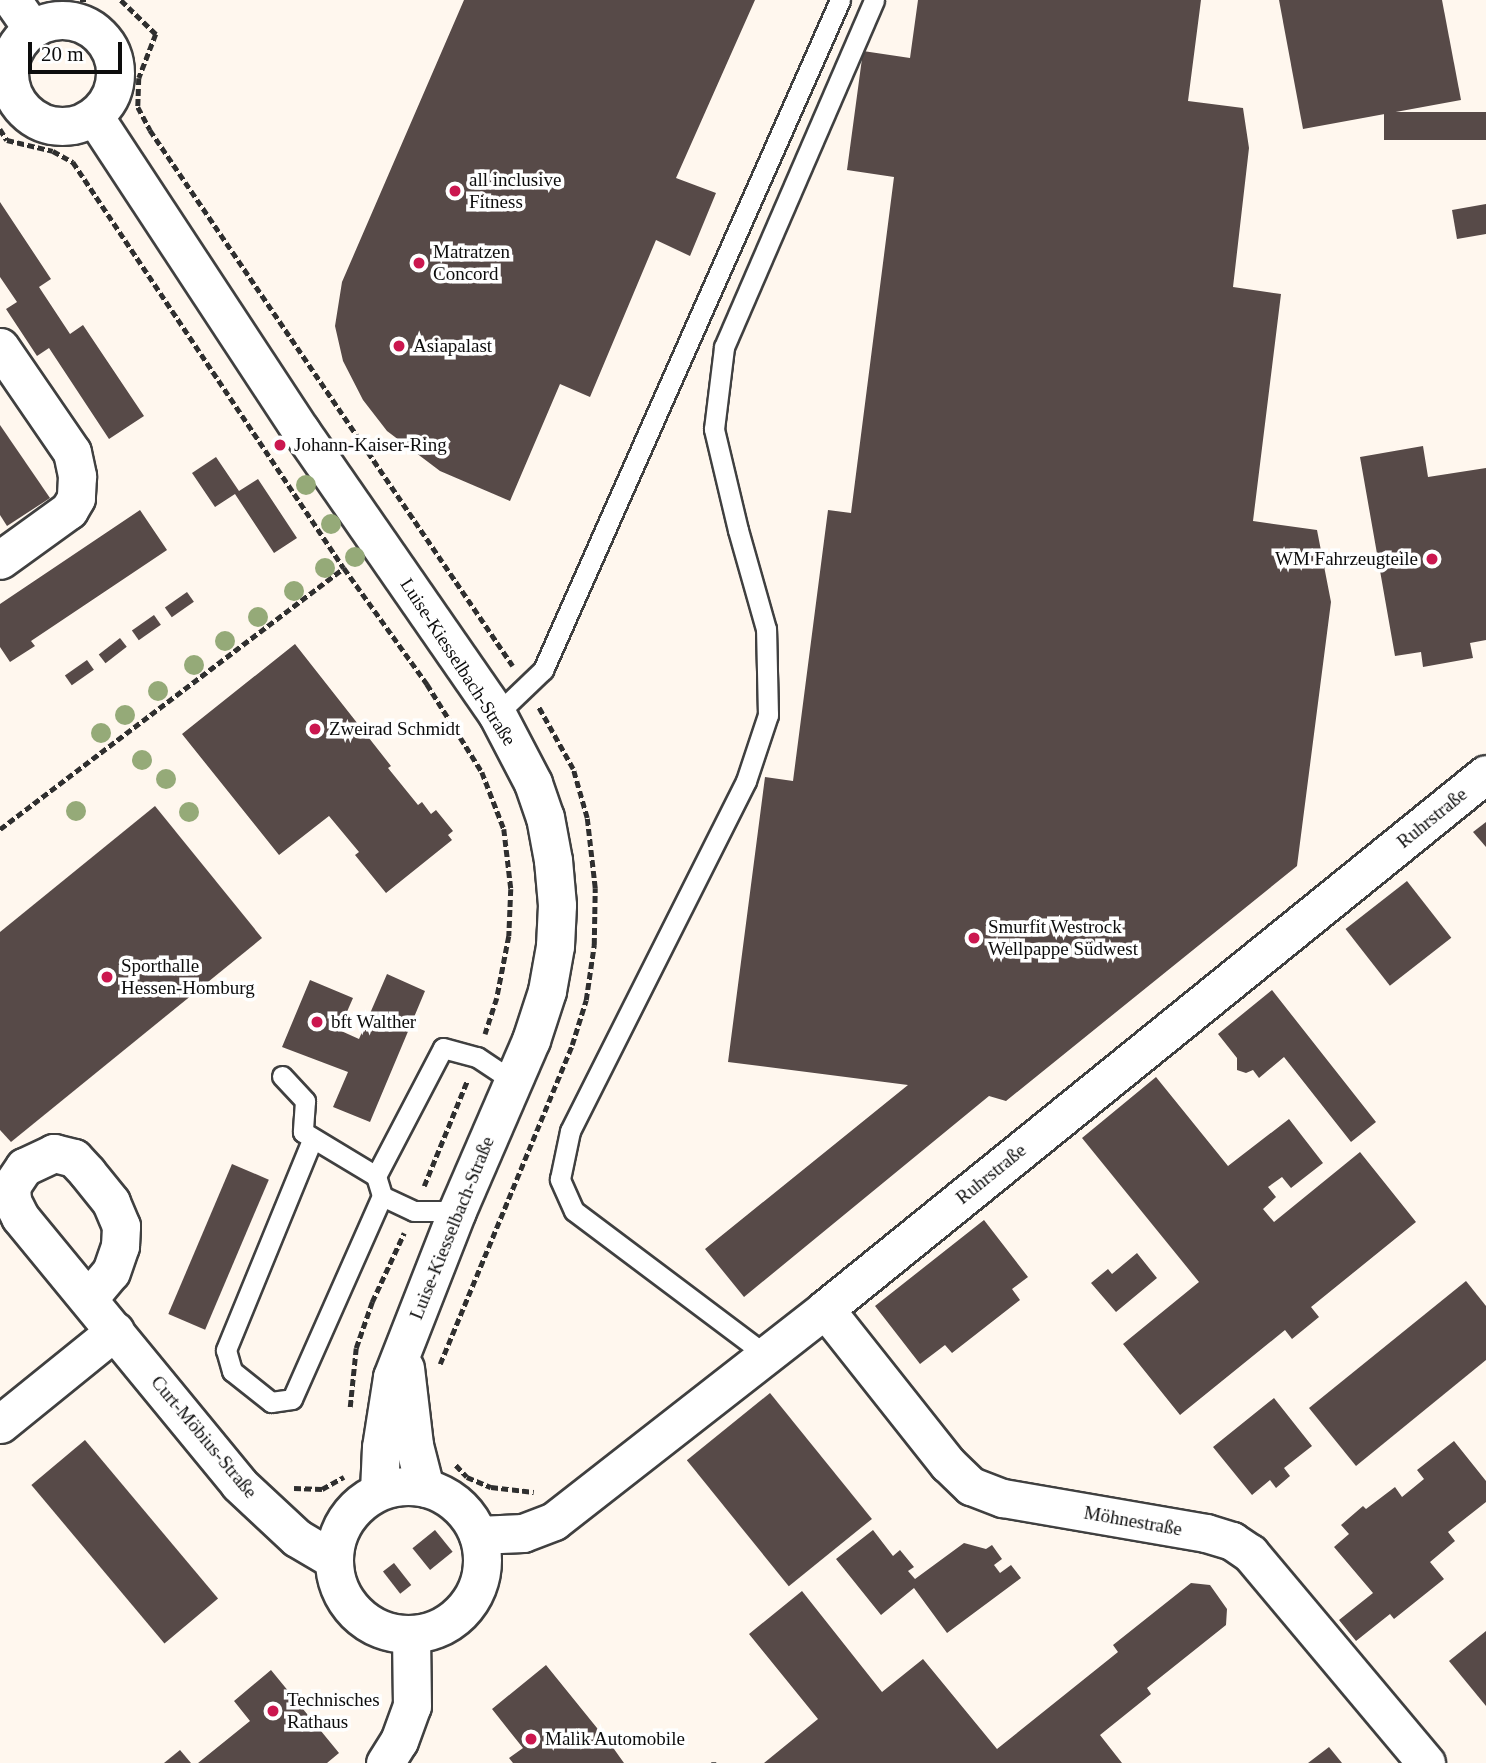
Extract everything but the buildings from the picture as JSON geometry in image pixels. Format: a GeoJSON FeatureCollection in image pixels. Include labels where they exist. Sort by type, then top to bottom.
{"type":"FeatureCollection","features":[{"type":"Feature","properties":{"kind":"street"},"geometry":{"type":"LineString","coordinates":[[22,15],[47,22],[73,21],[96,32],[107,44],[115,75],[112,91],[94,116],[78,124],[61,126],[44,123],[29,114],[6,115],[10,62],[18,44],[22,15]]}},
{"type":"Feature","properties":{"kind":"street","name":"Luise-Kiesselbach-Straße"},"geometry":{"type":"LineString","coordinates":[[94,116],[301,431],[497,715],[533,783],[545,817],[553,860],[557,905],[555,946],[547,991],[513,1082],[457,1211],[402,1350],[387,1403],[379,1491]]}},
{"type":"Feature","properties":{"kind":"street"},"geometry":{"type":"LineString","coordinates":[[0,347],[72,452],[77,476],[76,498],[69,510],[0,560]]}},
{"type":"Feature","properties":{"kind":"street","name":"Ruhrstraße"},"geometry":{"type":"LineString","coordinates":[[478,1535],[523,1533],[554,1521],[825,1309],[1486,774]]}},
{"type":"Feature","properties":{"kind":"street","name":"Curt-Möbius-Straße"},"geometry":{"type":"LineString","coordinates":[[88,1299],[239,1484],[297,1538],[334,1560]]}},
{"type":"Feature","properties":{"kind":"street","name":"Möhnestraße"},"geometry":{"type":"LineString","coordinates":[[825,1309],[948,1464],[971,1486],[1003,1498],[1206,1533],[1232,1542],[1250,1553],[1426,1763]]}},
{"type":"Feature","properties":{"kind":"street"},"geometry":{"type":"LineString","coordinates":[[0,1424],[115,1331]]}},
{"type":"Feature","properties":{"kind":"street","name":"Luise-Kiesselbach-Straße"},"geometry":{"type":"LineString","coordinates":[[402,1350],[414,1445],[425,1488]]}},
{"type":"Feature","properties":{"kind":"street"},"geometry":{"type":"LineString","coordinates":[[404,1486],[425,1488],[448,1497],[468,1515],[478,1535],[482,1574],[475,1593],[464,1610],[449,1623],[431,1632],[411,1635],[376,1628],[360,1617],[339,1588],[334,1560],[339,1534],[352,1511],[379,1491],[404,1486]]}},
{"type":"Feature","properties":{"kind":"street"},"geometry":{"type":"LineString","coordinates":[[385,1763],[399,1741],[412,1706],[411,1635]]}},
{"type":"Feature","properties":{"kind":"lane"},"geometry":{"type":"LineString","coordinates":[[497,715],[543,670],[840,0]]}},
{"type":"Feature","properties":{"kind":"lane"},"geometry":{"type":"LineString","coordinates":[[766,1355],[573,1211],[561,1179],[570,1131],[746,781],[768,715],[766,629],[738,530],[714,429],[724,347],[874,0]]}},
{"type":"Feature","properties":{"kind":"lane"},"geometry":{"type":"LineString","coordinates":[[376,1176],[443,1048],[477,1057],[513,1082]]}},
{"type":"Feature","properties":{"kind":"lane"},"geometry":{"type":"LineString","coordinates":[[282,1076],[305,1101],[303,1132],[312,1140],[376,1176],[382,1196],[292,1399],[271,1402],[232,1371],[226,1350],[312,1140]]}},
{"type":"Feature","properties":{"kind":"lane"},"geometry":{"type":"LineString","coordinates":[[382,1196],[414,1211],[457,1211]]}},
{"type":"Feature","properties":{"kind":"path"},"geometry":{"type":"LineString","coordinates":[[80,0],[86,0]]}},
{"type":"Feature","properties":{"kind":"path"},"geometry":{"type":"LineString","coordinates":[[121,0],[156,34],[139,78],[138,107],[150,130],[527,687],[573,769],[587,818],[596,888],[594,945],[586,1000],[572,1045],[443,1352],[438,1374]]}},
{"type":"Feature","properties":{"kind":"path"},"geometry":{"type":"LineString","coordinates":[[6,115],[7,140],[54,150],[73,162],[344,568],[450,720],[482,772],[504,829],[511,889],[509,936],[497,998],[477,1057],[414,1211],[372,1301],[356,1348],[350,1418]]}},
{"type":"Feature","properties":{"kind":"path"},"geometry":{"type":"LineString","coordinates":[[0,829],[344,568]]}},
{"type":"Feature","properties":{"kind":"path"},"geometry":{"type":"LineString","coordinates":[[453,1462],[467,1477],[491,1487],[538,1492]]}},
{"type":"Feature","properties":{"kind":"path"},"geometry":{"type":"LineString","coordinates":[[284,1485],[303,1490],[322,1489],[342,1480],[349,1471]]}},
{"type":"Feature","properties":{"kind":"place","name":"all inclusive Fitness"},"geometry":{"type":"Point","coordinates":[455,191]}},
{"type":"Feature","properties":{"kind":"place","name":"Matratzen Concord"},"geometry":{"type":"Point","coordinates":[419,263]}},
{"type":"Feature","properties":{"kind":"place","name":"Asiapalast"},"geometry":{"type":"Point","coordinates":[399,346]}},
{"type":"Feature","properties":{"kind":"place","name":"Johann-Kaiser-Ring"},"geometry":{"type":"Point","coordinates":[280,445]}},
{"type":"Feature","properties":{"kind":"place","name":"WM Fahrzeugteile"},"geometry":{"type":"Point","coordinates":[1432,559]}},
{"type":"Feature","properties":{"kind":"place","name":"Zweirad Schmidt"},"geometry":{"type":"Point","coordinates":[315,729]}},
{"type":"Feature","properties":{"kind":"place","name":"Smurfit Westrock Wellpappe Südwest"},"geometry":{"type":"Point","coordinates":[974,938]}},
{"type":"Feature","properties":{"kind":"place","name":"Sporthalle Hessen-Homburg"},"geometry":{"type":"Point","coordinates":[107,977]}},
{"type":"Feature","properties":{"kind":"place","name":"bft Walther"},"geometry":{"type":"Point","coordinates":[317,1022]}},
{"type":"Feature","properties":{"kind":"place","name":"Technisches Rathaus"},"geometry":{"type":"Point","coordinates":[273,1711]}},
{"type":"Feature","properties":{"kind":"place","name":"Malik Automobile"},"geometry":{"type":"Point","coordinates":[531,1739]}}]}
